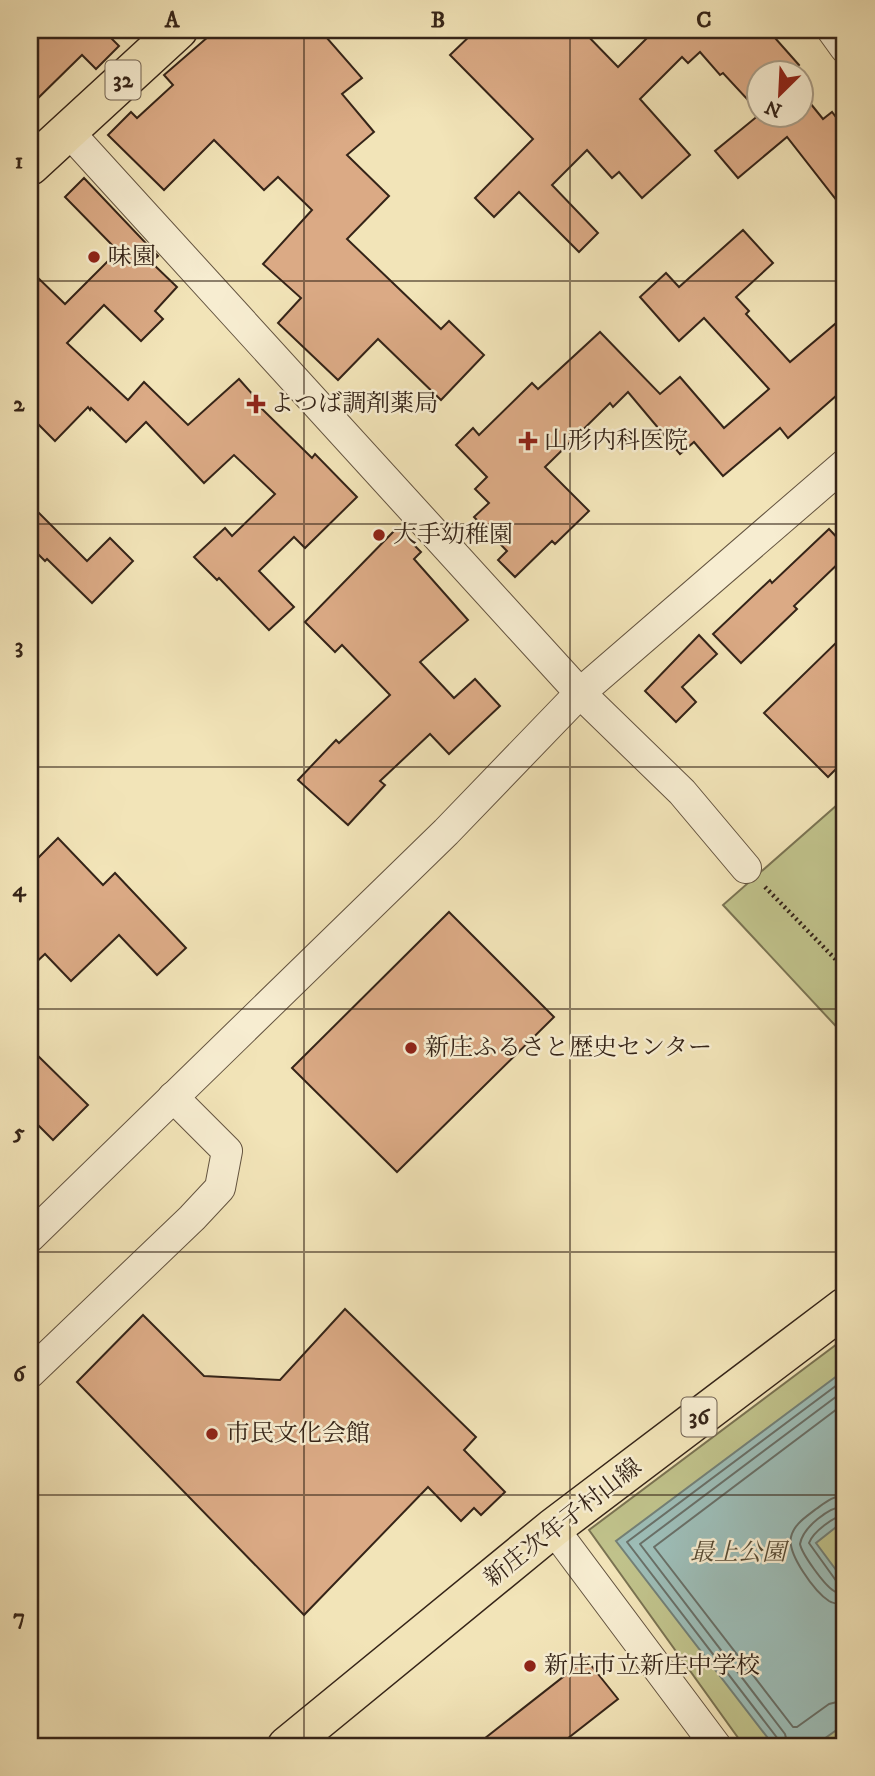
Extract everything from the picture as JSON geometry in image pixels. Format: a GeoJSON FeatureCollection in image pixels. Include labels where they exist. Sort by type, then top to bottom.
{"type":"FeatureCollection","features":[{"type":"Feature","properties":{"kind":"main road","name":"32"},"geometry":{"type":"LineString","coordinates":[[30,166],[178,30]]}},
{"type":"Feature","properties":{"kind":"main road","name":"新庄次年子村山線"},"geometry":{"type":"LineString","coordinates":[[287,1746],[553,1528],[845,1307]]}},
{"type":"Feature","properties":{"kind":"street"},"geometry":{"type":"LineString","coordinates":[[832,30],[845,48]]}},
{"type":"Feature","properties":{"kind":"street"},"geometry":{"type":"LineString","coordinates":[[68,131],[580,693],[682,792],[746,868]]}},
{"type":"Feature","properties":{"kind":"street"},"geometry":{"type":"LineString","coordinates":[[30,1237],[446,831],[580,693],[845,464]]}},
{"type":"Feature","properties":{"kind":"street"},"geometry":{"type":"LineString","coordinates":[[30,1373],[220,1188],[227,1151],[173,1097]]}},
{"type":"Feature","properties":{"kind":"street"},"geometry":{"type":"LineString","coordinates":[[553,1528],[716,1746]]}},
{"type":"Feature","properties":{"kind":"path"},"geometry":{"type":"LineString","coordinates":[[746,868],[845,969]]}},
{"type":"Feature","properties":{"kind":"green space"},"geometry":{"type":"Polygon","coordinates":[[[845,798],[845,1036],[723,905],[845,798]]]}},
{"type":"Feature","properties":{"kind":"green space","name":"最上公園"},"geometry":{"type":"Polygon","coordinates":[[[845,1338],[845,1746],[744,1746],[589,1530],[845,1338]]]}},
{"type":"Feature","properties":{"kind":"water","name":"最上公園"},"geometry":{"type":"Polygon","coordinates":[[[845,1370],[845,1520],[816,1543],[845,1582],[845,1724],[814,1746],[774,1746],[616,1541],[845,1370]]]}},
{"type":"Feature","properties":{"kind":"building"},"geometry":{"type":"Polygon","coordinates":[[[30,30],[108,30],[105,32],[119,46],[96,69],[82,55],[30,106],[30,30]]]}},
{"type":"Feature","properties":{"kind":"building"},"geometry":{"type":"Polygon","coordinates":[[[216,30],[320,30],[362,78],[342,94],[374,132],[347,155],[389,196],[347,239],[441,329],[449,321],[484,355],[441,400],[378,339],[338,380],[278,323],[301,298],[263,264],[312,210],[278,177],[264,190],[214,140],[164,190],[108,135],[131,112],[137,118],[173,85],[164,75],[216,30]]]}},
{"type":"Feature","properties":{"kind":"building"},"geometry":{"type":"Polygon","coordinates":[[[476,30],[582,30],[618,67],[655,30],[768,30],[795,60],[746,60],[746,98],[723,73],[720,75],[700,52],[688,63],[682,57],[640,99],[690,155],[642,198],[619,172],[612,178],[587,150],[552,185],[598,233],[579,252],[519,192],[494,217],[475,198],[533,139],[450,55],[476,30]]]}},
{"type":"Feature","properties":{"kind":"building"},"geometry":{"type":"Polygon","coordinates":[[[816,110],[823,119],[832,112],[845,129],[845,211],[787,137],[738,178],[715,151],[746,126],[746,130],[816,130],[816,110]]]}},
{"type":"Feature","properties":{"kind":"building"},"geometry":{"type":"Polygon","coordinates":[[[84,178],[158,256],[151,262],[177,287],[155,311],[163,319],[141,341],[104,305],[67,343],[128,400],[144,382],[188,425],[239,379],[262,405],[260,407],[312,458],[315,454],[357,497],[305,548],[294,537],[259,571],[294,607],[269,630],[219,578],[217,580],[194,557],[225,528],[232,536],[275,494],[234,455],[204,483],[146,422],[126,442],[88,407],[55,441],[30,416],[30,270],[65,304],[118,251],[65,197],[84,178]]]}},
{"type":"Feature","properties":{"kind":"building"},"geometry":{"type":"Polygon","coordinates":[[[743,230],[773,263],[736,297],[749,311],[746,314],[790,362],[835,324],[845,336],[845,388],[788,438],[780,428],[723,476],[694,442],[680,454],[628,392],[613,407],[610,403],[545,467],[589,511],[555,544],[552,541],[515,577],[498,560],[507,551],[474,517],[489,503],[475,489],[487,477],[456,445],[473,428],[479,435],[532,383],[538,389],[600,332],[660,394],[680,377],[724,428],[769,389],[704,318],[679,341],[640,297],[666,273],[679,287],[743,230]]]}},
{"type":"Feature","properties":{"kind":"building"},"geometry":{"type":"Polygon","coordinates":[[[30,504],[87,561],[110,538],[133,561],[92,603],[30,546],[30,504]]]}},
{"type":"Feature","properties":{"kind":"building"},"geometry":{"type":"Polygon","coordinates":[[[397,528],[421,552],[414,559],[468,620],[420,662],[454,698],[475,679],[500,706],[449,754],[430,734],[380,781],[385,785],[348,825],[298,780],[336,740],[339,743],[390,695],[342,645],[335,652],[305,622],[397,528]]]}},
{"type":"Feature","properties":{"kind":"building"},"geometry":{"type":"Polygon","coordinates":[[[829,529],[845,546],[845,557],[794,606],[797,609],[741,663],[713,634],[829,529]]]}},
{"type":"Feature","properties":{"kind":"building"},"geometry":{"type":"Polygon","coordinates":[[[845,634],[845,760],[828,777],[764,713],[845,634]]]}},
{"type":"Feature","properties":{"kind":"building"},"geometry":{"type":"Polygon","coordinates":[[[699,635],[717,654],[682,687],[696,702],[676,722],[645,691],[699,635]]]}},
{"type":"Feature","properties":{"kind":"building"},"geometry":{"type":"Polygon","coordinates":[[[58,838],[103,885],[115,873],[186,948],[157,975],[119,935],[71,981],[45,954],[30,968],[30,866],[58,838]]]}},
{"type":"Feature","properties":{"kind":"building"},"geometry":{"type":"Polygon","coordinates":[[[449,912],[554,1017],[397,1172],[292,1068],[449,912]]]}},
{"type":"Feature","properties":{"kind":"building"},"geometry":{"type":"Polygon","coordinates":[[[30,1048],[88,1105],[53,1140],[30,1117],[30,1048]]]}},
{"type":"Feature","properties":{"kind":"building"},"geometry":{"type":"Polygon","coordinates":[[[345,1309],[476,1437],[464,1450],[505,1492],[481,1515],[474,1508],[461,1521],[428,1487],[304,1615],[77,1382],[143,1315],[204,1376],[280,1380],[345,1309]]]}},
{"type":"Feature","properties":{"kind":"building"},"geometry":{"type":"Polygon","coordinates":[[[586,1659],[618,1699],[558,1746],[475,1746],[586,1659]]]}},
{"type":"Feature","properties":{"kind":"place","name":"味園"},"geometry":{"type":"Point","coordinates":[94,257]}},
{"type":"Feature","properties":{"kind":"place","name":"よつば調剤薬局"},"geometry":{"type":"Point","coordinates":[256,404]}},
{"type":"Feature","properties":{"kind":"place","name":"山形内科医院"},"geometry":{"type":"Point","coordinates":[528,441]}},
{"type":"Feature","properties":{"kind":"place","name":"大手幼稚園"},"geometry":{"type":"Point","coordinates":[379,535]}},
{"type":"Feature","properties":{"kind":"place","name":"新庄ふるさと歴史センター"},"geometry":{"type":"Point","coordinates":[411,1048]}},
{"type":"Feature","properties":{"kind":"place","name":"市民文化会館"},"geometry":{"type":"Point","coordinates":[212,1434]}},
{"type":"Feature","properties":{"kind":"place","name":"新庄市立新庄中学校"},"geometry":{"type":"Point","coordinates":[530,1666]}}]}
